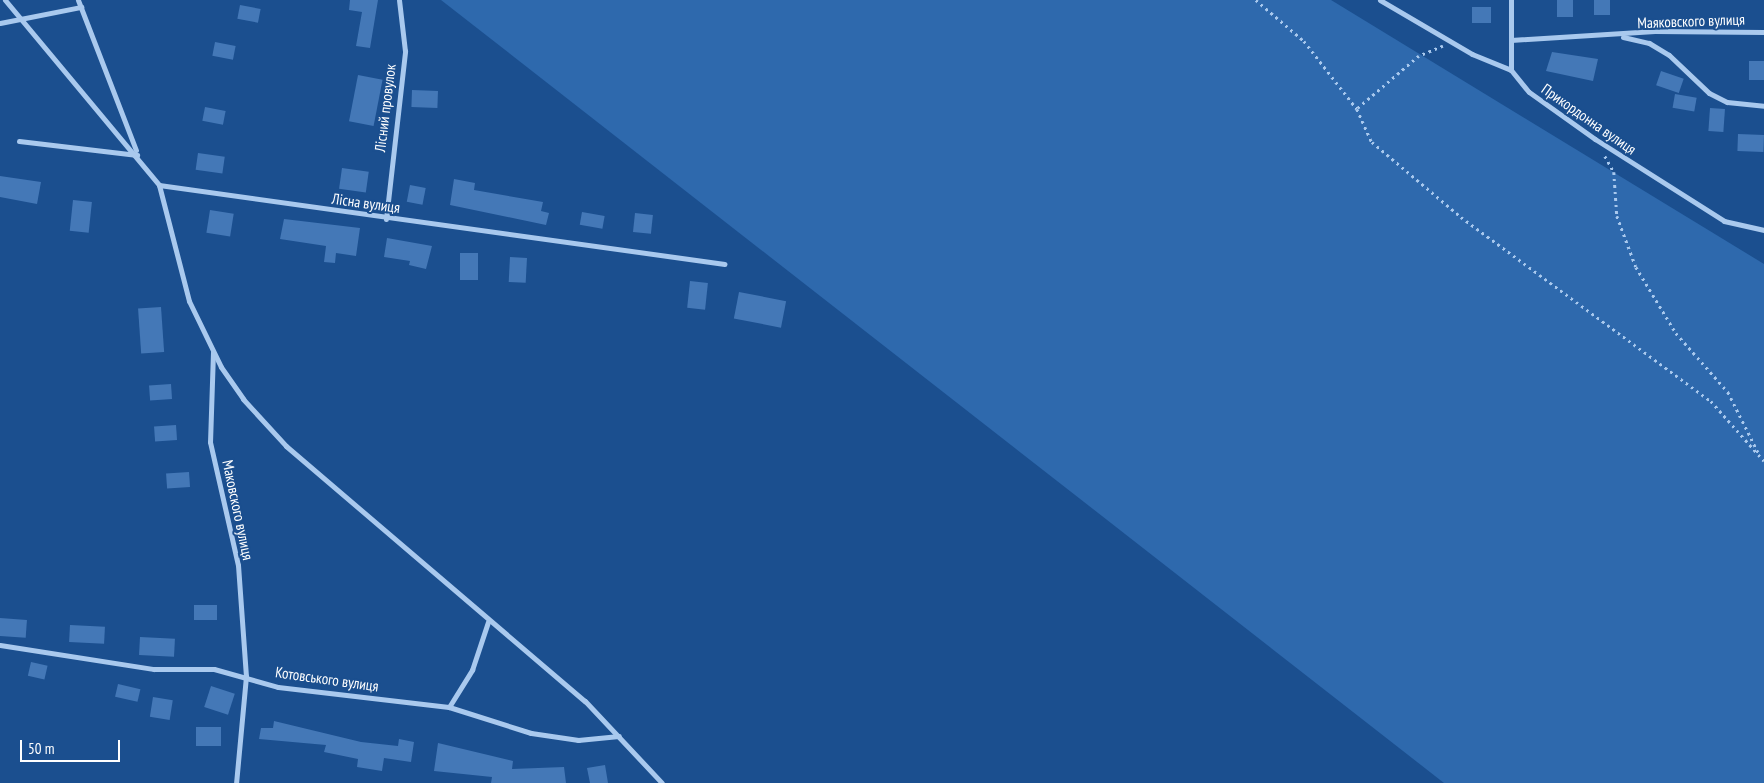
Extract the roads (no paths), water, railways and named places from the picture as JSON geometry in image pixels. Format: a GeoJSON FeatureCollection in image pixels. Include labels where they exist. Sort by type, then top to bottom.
{"type":"FeatureCollection","features":[{"type":"Feature","properties":{"kind":"street"},"geometry":{"type":"LineString","coordinates":[[5,0],[138,155],[159,185],[189,301],[213,351],[243,399],[286,446],[488,622],[585,701],[620,736],[662,783]]}},
{"type":"Feature","properties":{"kind":"street"},"geometry":{"type":"LineString","coordinates":[[78,0],[138,155]]}},
{"type":"Feature","properties":{"kind":"street","name":"Лісний провулок"},"geometry":{"type":"LineString","coordinates":[[386,219],[405,51],[399,0]]}},
{"type":"Feature","properties":{"kind":"street","name":"Прикордонна вулиця"},"geometry":{"type":"LineString","coordinates":[[1380,0],[1452,42],[1512,70],[1529,92],[1595,139],[1724,221],[1764,230]]}},
{"type":"Feature","properties":{"kind":"street"},"geometry":{"type":"LineString","coordinates":[[1511,0],[1512,70]]}},
{"type":"Feature","properties":{"kind":"street"},"geometry":{"type":"LineString","coordinates":[[0,23],[81,7]]}},
{"type":"Feature","properties":{"kind":"street","name":"Маяковского вулиця"},"geometry":{"type":"LineString","coordinates":[[1620,36],[1655,31],[1764,32]]}},
{"type":"Feature","properties":{"kind":"street"},"geometry":{"type":"LineString","coordinates":[[1511,40],[1620,36],[1649,43],[1669,55],[1688,76],[1721,99],[1764,106]]}},
{"type":"Feature","properties":{"kind":"street"},"geometry":{"type":"LineString","coordinates":[[19,141],[138,155]]}},
{"type":"Feature","properties":{"kind":"street","name":"Лісна вулиця"},"geometry":{"type":"LineString","coordinates":[[159,185],[386,219],[726,264]]}},
{"type":"Feature","properties":{"kind":"street","name":"Маковского вулиця"},"geometry":{"type":"LineString","coordinates":[[213,351],[210,442],[238,565],[246,676],[236,783]]}},
{"type":"Feature","properties":{"kind":"street"},"geometry":{"type":"LineString","coordinates":[[449,707],[472,670],[488,622]]}},
{"type":"Feature","properties":{"kind":"street","name":"Котовського вулиця"},"geometry":{"type":"LineString","coordinates":[[0,645],[154,669],[214,669],[246,676],[278,687],[449,707],[531,734],[578,740],[620,736]]}}]}
